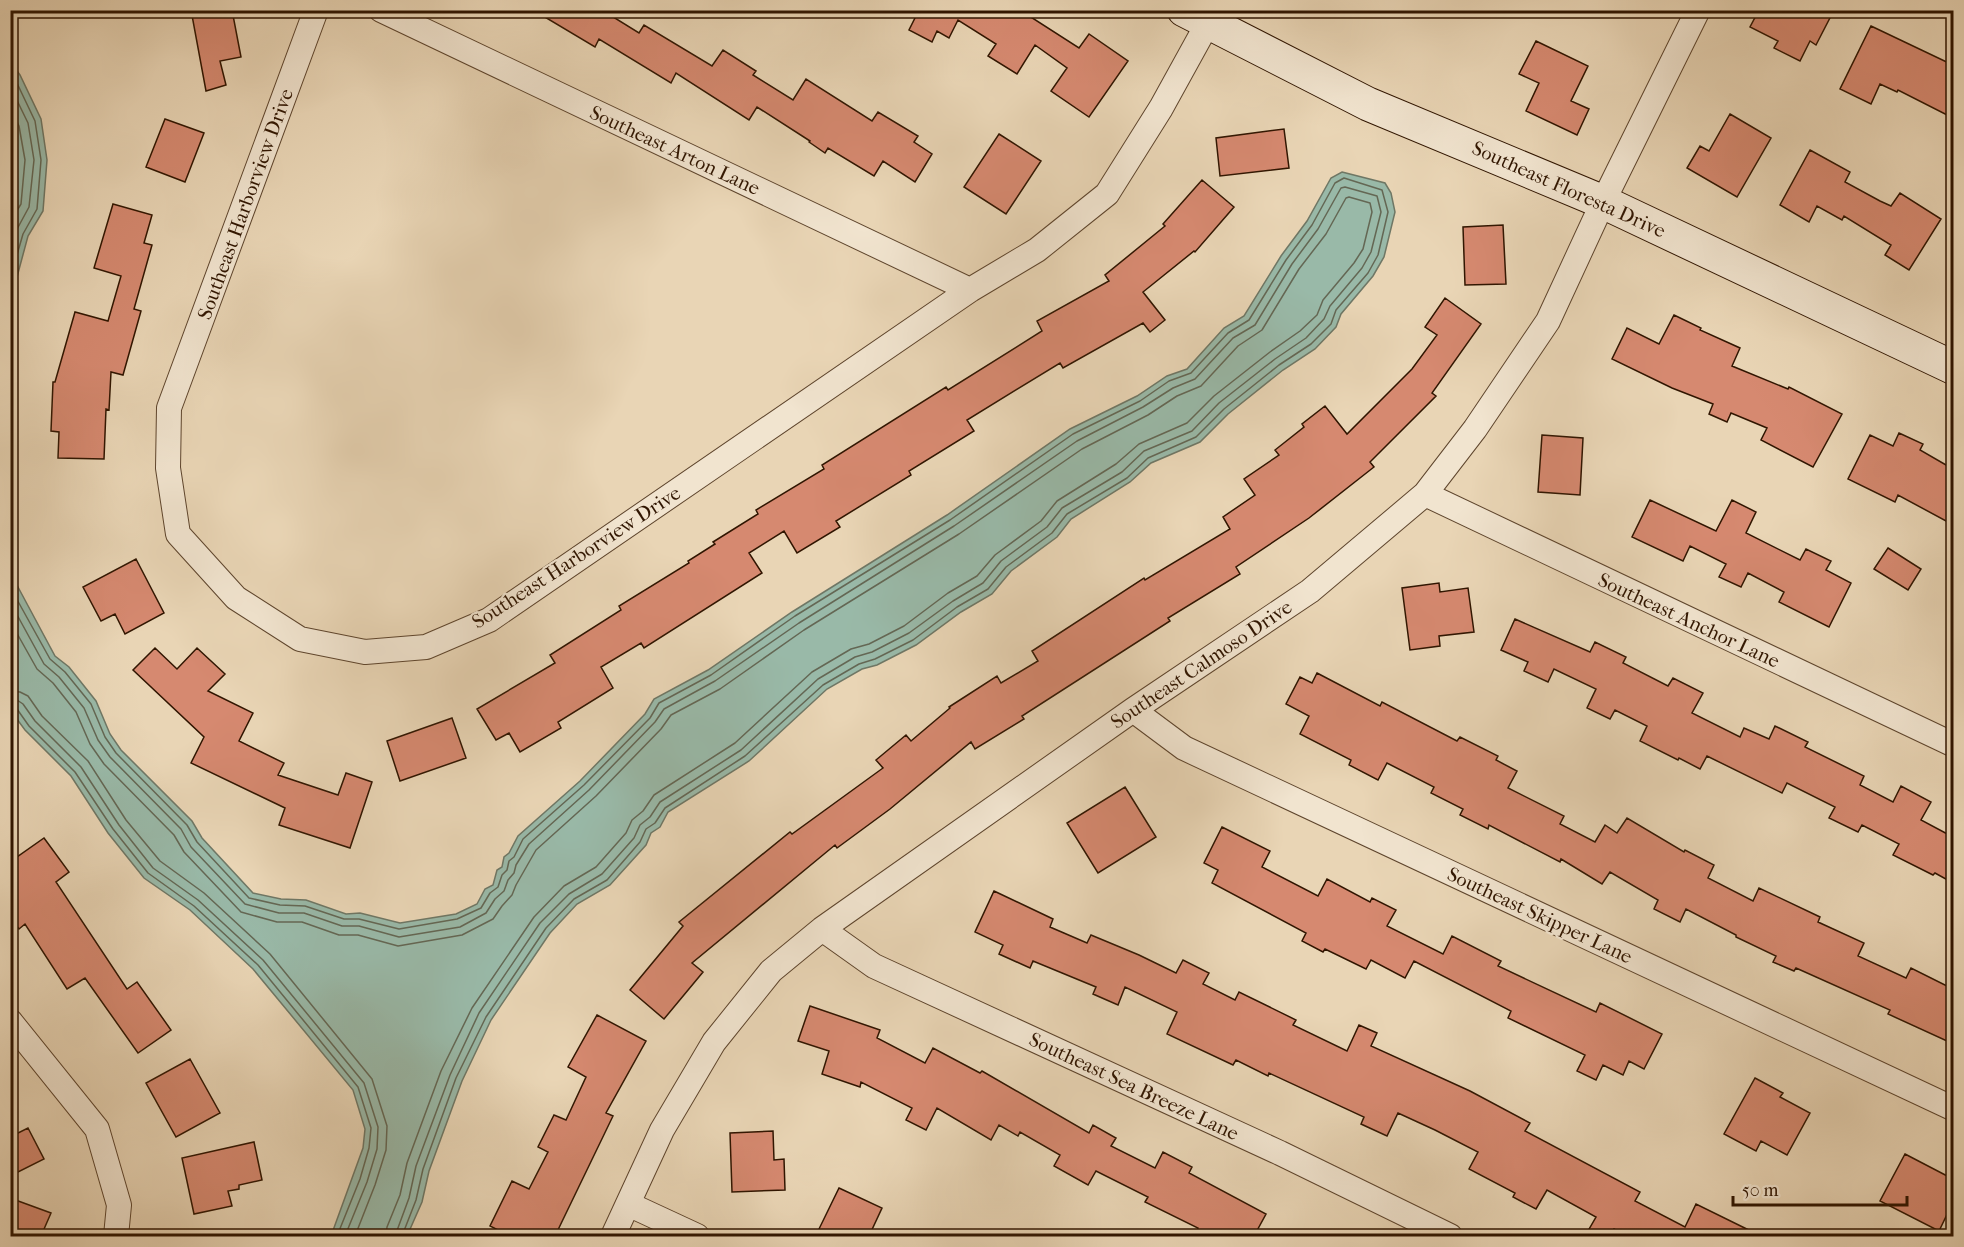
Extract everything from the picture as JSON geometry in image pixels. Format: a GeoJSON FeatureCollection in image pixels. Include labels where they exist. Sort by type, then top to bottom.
{"type":"FeatureCollection","features":[{"type":"Feature","properties":{"kind":"street","name":"Southeast Harborview Drive"},"geometry":{"type":"LineString","coordinates":[[316,10],[170,408],[168,468],[178,534],[236,598],[300,639],[365,652],[426,647],[489,620],[970,290],[1037,250],[1107,194],[1161,108],[1202,15]]}},
{"type":"Feature","properties":{"kind":"street","name":"Southeast Arton Lane"},"geometry":{"type":"LineString","coordinates":[[381,10],[970,290]]}},
{"type":"Feature","properties":{"kind":"street","name":"Southeast Calmoso Drive"},"geometry":{"type":"LineString","coordinates":[[613,1236],[662,1130],[714,1042],[771,971],[822,929],[1133,710],[1310,591],[1425,494],[1475,429],[1548,321],[1603,202],[1698,10]]}},
{"type":"Feature","properties":{"kind":"street","name":"Southeast Floresta Drive"},"geometry":{"type":"LineString","coordinates":[[1202,15],[1368,104],[1603,202],[1953,368]]}},
{"type":"Feature","properties":{"kind":"street","name":"Southeast Anchor Lane"},"geometry":{"type":"LineString","coordinates":[[1425,494],[1953,745]]}},
{"type":"Feature","properties":{"kind":"street","name":"Southeast Skipper Lane"},"geometry":{"type":"LineString","coordinates":[[1133,710],[1184,748],[1953,1109]]}},
{"type":"Feature","properties":{"kind":"street","name":"Southeast Sea Breeze Lane"},"geometry":{"type":"LineString","coordinates":[[822,929],[874,966],[1280,1153],[1450,1236]]}},
{"type":"Feature","properties":{"kind":"street"},"geometry":{"type":"LineString","coordinates":[[14,1031],[97,1129],[119,1205],[116,1236]]}},
{"type":"Feature","properties":{"kind":"street"},"geometry":{"type":"LineString","coordinates":[[628,1204],[697,1236]]}},
{"type":"Feature","properties":{"kind":"water"},"geometry":{"type":"Polygon","coordinates":[[[11,63],[20,75],[41,119],[47,160],[43,211],[28,236],[11,311],[11,63]]]}},
{"type":"Feature","properties":{"kind":"water"},"geometry":{"type":"Polygon","coordinates":[[[1342,172],[1385,183],[1391,193],[1395,212],[1384,257],[1373,276],[1341,314],[1336,327],[1315,349],[1283,370],[1228,414],[1200,442],[1151,463],[1130,482],[1071,519],[1057,537],[1011,571],[992,594],[961,612],[916,645],[877,665],[862,669],[827,689],[749,761],[668,812],[660,827],[651,833],[646,845],[610,885],[577,904],[550,933],[491,1020],[462,1081],[429,1171],[422,1202],[407,1236],[331,1236],[363,1148],[365,1129],[353,1090],[253,969],[190,910],[144,878],[108,833],[71,776],[25,730],[11,711],[11,574],[55,656],[69,667],[96,701],[110,734],[121,750],[192,821],[202,838],[253,893],[281,899],[306,900],[346,914],[360,913],[400,923],[456,914],[477,904],[485,889],[493,885],[497,870],[502,867],[504,857],[509,853],[518,836],[580,781],[645,714],[654,699],[708,670],[792,612],[947,515],[1070,429],[1137,396],[1167,376],[1187,369],[1224,328],[1244,316],[1281,256],[1307,221],[1331,178],[1342,172]]]}},
{"type":"Feature","properties":{"kind":"building"},"geometry":{"type":"Polygon","coordinates":[[[191,10],[232,10],[241,57],[220,61],[226,85],[206,91],[191,10]]]}},
{"type":"Feature","properties":{"kind":"building"},"geometry":{"type":"Polygon","coordinates":[[[533,10],[602,10],[639,33],[644,25],[712,66],[723,50],[756,71],[753,75],[793,100],[806,79],[872,121],[878,112],[918,136],[914,142],[932,154],[915,182],[883,161],[874,176],[828,148],[825,153],[757,107],[749,120],[676,73],[671,83],[599,39],[595,47],[533,10]]]}},
{"type":"Feature","properties":{"kind":"building"},"geometry":{"type":"Polygon","coordinates":[[[919,10],[1020,10],[1079,48],[1089,34],[1128,61],[1089,117],[1051,91],[1067,68],[1035,45],[1017,74],[988,56],[996,44],[958,20],[949,38],[937,31],[932,42],[909,30],[919,10]]]}},
{"type":"Feature","properties":{"kind":"building"},"geometry":{"type":"Polygon","coordinates":[[[1759,10],[1834,10],[1816,45],[1810,41],[1800,61],[1774,48],[1778,41],[1750,27],[1759,10]]]}},
{"type":"Feature","properties":{"kind":"building"},"geometry":{"type":"Polygon","coordinates":[[[1871,26],[1953,65],[1953,118],[1898,90],[1897,92],[1880,84],[1871,104],[1840,89],[1871,26]]]}},
{"type":"Feature","properties":{"kind":"building"},"geometry":{"type":"Polygon","coordinates":[[[1536,41],[1588,66],[1571,101],[1589,109],[1577,135],[1526,111],[1539,83],[1519,74],[1536,41]]]}},
{"type":"Feature","properties":{"kind":"building"},"geometry":{"type":"Polygon","coordinates":[[[1730,114],[1771,138],[1737,197],[1687,168],[1700,146],[1709,151],[1730,114]]]}},
{"type":"Feature","properties":{"kind":"building"},"geometry":{"type":"Polygon","coordinates":[[[165,119],[204,133],[185,182],[146,167],[165,119]]]}},
{"type":"Feature","properties":{"kind":"building"},"geometry":{"type":"Polygon","coordinates":[[[1284,129],[1289,168],[1220,176],[1216,138],[1284,129]]]}},
{"type":"Feature","properties":{"kind":"building"},"geometry":{"type":"Polygon","coordinates":[[[999,134],[1041,161],[1006,214],[964,187],[999,134]]]}},
{"type":"Feature","properties":{"kind":"building"},"geometry":{"type":"Polygon","coordinates":[[[1810,150],[1850,172],[1845,182],[1880,201],[1891,206],[1900,193],[1941,219],[1909,270],[1885,255],[1891,245],[1844,216],[1842,220],[1817,206],[1809,222],[1780,205],[1810,150]]]}},
{"type":"Feature","properties":{"kind":"building"},"geometry":{"type":"Polygon","coordinates":[[[1202,180],[1234,207],[1195,252],[1143,292],[1165,320],[1150,332],[1143,323],[1063,368],[1060,363],[967,420],[974,431],[909,471],[911,475],[836,521],[840,527],[797,553],[784,531],[749,553],[762,573],[644,648],[641,643],[601,667],[613,688],[558,722],[561,728],[520,752],[509,733],[496,740],[477,709],[555,663],[550,655],[621,610],[619,606],[689,563],[688,561],[715,544],[713,542],[758,514],[756,510],[824,469],[822,465],[946,387],[948,390],[1042,331],[1037,321],[1109,281],[1105,275],[1165,226],[1163,224],[1202,180]]]}},
{"type":"Feature","properties":{"kind":"building"},"geometry":{"type":"Polygon","coordinates":[[[113,204],[152,215],[144,243],[152,245],[134,309],[141,311],[123,375],[111,372],[109,410],[106,409],[104,459],[58,458],[59,432],[51,431],[53,382],[55,382],[75,312],[108,321],[121,276],[94,268],[113,204]]]}},
{"type":"Feature","properties":{"kind":"building"},"geometry":{"type":"Polygon","coordinates":[[[1503,225],[1506,284],[1465,285],[1463,227],[1503,225]]]}},
{"type":"Feature","properties":{"kind":"building"},"geometry":{"type":"Polygon","coordinates":[[[1445,298],[1481,324],[1432,393],[1436,396],[1370,462],[1374,467],[1309,518],[1236,567],[1240,574],[1168,618],[1170,621],[1022,716],[1024,719],[975,749],[971,742],[890,809],[837,848],[835,845],[692,963],[703,972],[664,1019],[630,990],[683,926],[679,922],[790,832],[792,834],[883,768],[876,760],[906,735],[911,741],[949,707],[997,676],[1001,683],[1038,661],[1032,651],[1144,578],[1145,580],[1230,529],[1223,517],[1255,495],[1244,479],[1279,455],[1275,450],[1304,427],[1302,424],[1325,406],[1347,434],[1412,369],[1437,335],[1425,327],[1445,298]]]}},
{"type":"Feature","properties":{"kind":"building"},"geometry":{"type":"Polygon","coordinates":[[[1674,315],[1740,348],[1732,366],[1788,389],[1789,387],[1842,414],[1813,467],[1761,440],[1767,428],[1731,413],[1727,422],[1709,414],[1713,404],[1672,388],[1612,359],[1627,328],[1659,344],[1674,315]]]}},
{"type":"Feature","properties":{"kind":"building"},"geometry":{"type":"Polygon","coordinates":[[[1899,433],[1923,444],[1920,450],[1953,469],[1953,508],[1946,521],[1898,495],[1895,502],[1848,479],[1870,435],[1893,446],[1899,433]]]}},
{"type":"Feature","properties":{"kind":"building"},"geometry":{"type":"Polygon","coordinates":[[[1542,435],[1583,438],[1580,495],[1538,492],[1542,435]]]}},
{"type":"Feature","properties":{"kind":"building"},"geometry":{"type":"Polygon","coordinates":[[[1650,500],[1716,531],[1732,500],[1756,512],[1746,533],[1800,560],[1806,549],[1831,561],[1826,570],[1851,583],[1829,627],[1779,602],[1784,592],[1748,573],[1741,587],[1719,577],[1726,564],[1690,546],[1683,561],[1632,537],[1650,500]]]}},
{"type":"Feature","properties":{"kind":"building"},"geometry":{"type":"Polygon","coordinates":[[[1888,548],[1921,569],[1908,590],[1874,569],[1888,548]]]}},
{"type":"Feature","properties":{"kind":"building"},"geometry":{"type":"Polygon","coordinates":[[[136,559],[164,613],[125,634],[115,614],[101,621],[83,587],[136,559]]]}},
{"type":"Feature","properties":{"kind":"building"},"geometry":{"type":"Polygon","coordinates":[[[1439,583],[1440,592],[1468,588],[1474,632],[1439,636],[1440,646],[1410,650],[1402,588],[1439,583]]]}},
{"type":"Feature","properties":{"kind":"building"},"geometry":{"type":"Polygon","coordinates":[[[1515,619],[1590,652],[1595,642],[1626,657],[1623,663],[1668,686],[1673,678],[1703,693],[1692,713],[1740,737],[1744,728],[1769,739],[1775,726],[1808,742],[1805,747],[1864,776],[1860,785],[1893,802],[1901,786],[1931,802],[1921,820],[1953,837],[1953,883],[1893,855],[1899,844],[1862,825],[1858,832],[1829,818],[1835,807],[1787,783],[1782,793],[1707,756],[1700,769],[1640,741],[1647,726],[1615,710],[1610,719],[1587,708],[1596,689],[1554,669],[1548,682],[1524,671],[1528,662],[1501,650],[1515,619]]]}},
{"type":"Feature","properties":{"kind":"building"},"geometry":{"type":"Polygon","coordinates":[[[155,648],[177,669],[197,648],[225,674],[208,691],[253,713],[239,741],[284,763],[278,775],[338,795],[346,773],[372,782],[350,848],[279,825],[285,808],[191,763],[204,737],[133,670],[155,648]]]}},
{"type":"Feature","properties":{"kind":"building"},"geometry":{"type":"Polygon","coordinates":[[[1317,673],[1380,706],[1382,702],[1457,741],[1460,737],[1498,756],[1496,760],[1517,771],[1508,788],[1564,816],[1560,824],[1595,842],[1605,825],[1617,833],[1627,818],[1684,852],[1685,850],[1714,865],[1708,878],[1753,901],[1759,888],[1820,917],[1818,922],[1864,943],[1858,956],[1906,978],[1911,968],[1953,989],[1953,1028],[1947,1041],[1888,1014],[1890,1010],[1796,968],[1794,971],[1773,962],[1776,956],[1686,909],[1680,922],[1654,909],[1658,900],[1610,872],[1602,884],[1561,859],[1560,862],[1489,825],[1488,829],[1460,815],[1463,809],[1431,793],[1434,787],[1387,763],[1378,780],[1349,765],[1351,760],[1300,734],[1309,716],[1286,704],[1300,677],[1312,683],[1317,673]]]}},
{"type":"Feature","properties":{"kind":"building"},"geometry":{"type":"Polygon","coordinates":[[[452,718],[466,758],[400,781],[387,741],[452,718]]]}},
{"type":"Feature","properties":{"kind":"building"},"geometry":{"type":"Polygon","coordinates":[[[1125,787],[1156,837],[1098,873],[1067,823],[1125,787]]]}},
{"type":"Feature","properties":{"kind":"building"},"geometry":{"type":"Polygon","coordinates":[[[1222,827],[1270,851],[1262,867],[1318,896],[1327,879],[1370,902],[1372,898],[1396,910],[1387,926],[1443,954],[1452,936],[1501,961],[1498,966],[1596,1012],[1600,1003],[1662,1034],[1644,1069],[1629,1061],[1623,1075],[1603,1065],[1596,1080],[1577,1071],[1585,1055],[1508,1018],[1511,1011],[1414,961],[1405,978],[1371,960],[1366,969],[1325,949],[1323,952],[1302,941],[1306,933],[1212,883],[1218,870],[1204,863],[1222,827]]]}},
{"type":"Feature","properties":{"kind":"building"},"geometry":{"type":"Polygon","coordinates":[[[44,838],[69,872],[56,882],[127,989],[137,982],[171,1030],[138,1053],[85,978],[67,989],[25,924],[19,929],[10,917],[10,862],[44,838]]]}},
{"type":"Feature","properties":{"kind":"building"},"geometry":{"type":"Polygon","coordinates":[[[994,891],[1053,919],[1050,927],[1087,943],[1091,935],[1176,973],[1183,960],[1209,973],[1203,984],[1235,1000],[1239,992],[1296,1020],[1293,1025],[1347,1051],[1359,1025],[1377,1033],[1371,1046],[1470,1091],[1530,1123],[1525,1131],[1640,1192],[1635,1201],[1685,1227],[1696,1204],[1761,1236],[1628,1236],[1614,1229],[1610,1236],[1598,1236],[1588,1231],[1596,1217],[1547,1190],[1536,1209],[1513,1197],[1515,1193],[1469,1169],[1478,1152],[1435,1130],[1398,1113],[1387,1136],[1361,1124],[1364,1117],[1269,1073],[1268,1076],[1236,1060],[1233,1065],[1167,1034],[1177,1012],[1125,987],[1118,1005],[1093,994],[1096,987],[1033,961],[1030,968],[999,954],[1003,945],[975,932],[994,891]]]}},
{"type":"Feature","properties":{"kind":"building"},"geometry":{"type":"Polygon","coordinates":[[[810,1006],[880,1030],[877,1038],[925,1063],[933,1048],[980,1073],[982,1071],[1089,1133],[1093,1125],[1116,1138],[1111,1146],[1155,1168],[1163,1152],[1192,1167],[1189,1173],[1266,1214],[1254,1236],[1194,1236],[1198,1228],[1145,1202],[1148,1197],[1096,1171],[1088,1185],[1054,1166],[1060,1155],[1020,1132],[1018,1136],[999,1125],[991,1140],[937,1108],[926,1130],[906,1120],[912,1108],[861,1082],[860,1087],[822,1074],[829,1051],[798,1041],[810,1006]]]}},
{"type":"Feature","properties":{"kind":"building"},"geometry":{"type":"Polygon","coordinates":[[[597,1015],[646,1041],[606,1113],[613,1116],[555,1236],[510,1236],[490,1226],[512,1181],[529,1189],[548,1152],[538,1147],[554,1115],[566,1120],[586,1077],[568,1067],[597,1015]]]}},
{"type":"Feature","properties":{"kind":"building"},"geometry":{"type":"Polygon","coordinates":[[[190,1059],[220,1113],[176,1137],[146,1083],[190,1059]]]}},
{"type":"Feature","properties":{"kind":"building"},"geometry":{"type":"Polygon","coordinates":[[[1755,1078],[1783,1093],[1780,1097],[1810,1113],[1787,1155],[1761,1141],[1756,1151],[1724,1134],[1755,1078]]]}},
{"type":"Feature","properties":{"kind":"building"},"geometry":{"type":"Polygon","coordinates":[[[28,1128],[44,1159],[10,1176],[10,1137],[28,1128]]]}},
{"type":"Feature","properties":{"kind":"building"},"geometry":{"type":"Polygon","coordinates":[[[773,1131],[774,1160],[784,1159],[785,1190],[732,1192],[730,1133],[773,1131]]]}},
{"type":"Feature","properties":{"kind":"building"},"geometry":{"type":"Polygon","coordinates":[[[254,1142],[262,1180],[239,1185],[239,1189],[228,1191],[232,1206],[194,1214],[182,1158],[254,1142]]]}},
{"type":"Feature","properties":{"kind":"building"},"geometry":{"type":"Polygon","coordinates":[[[1905,1154],[1953,1179],[1953,1202],[1939,1231],[1880,1201],[1905,1154]]]}},
{"type":"Feature","properties":{"kind":"building"},"geometry":{"type":"Polygon","coordinates":[[[839,1188],[882,1208],[869,1236],[830,1236],[818,1231],[839,1188]]]}},
{"type":"Feature","properties":{"kind":"building"},"geometry":{"type":"Polygon","coordinates":[[[10,1198],[51,1213],[41,1236],[10,1236],[10,1198]]]}}]}
